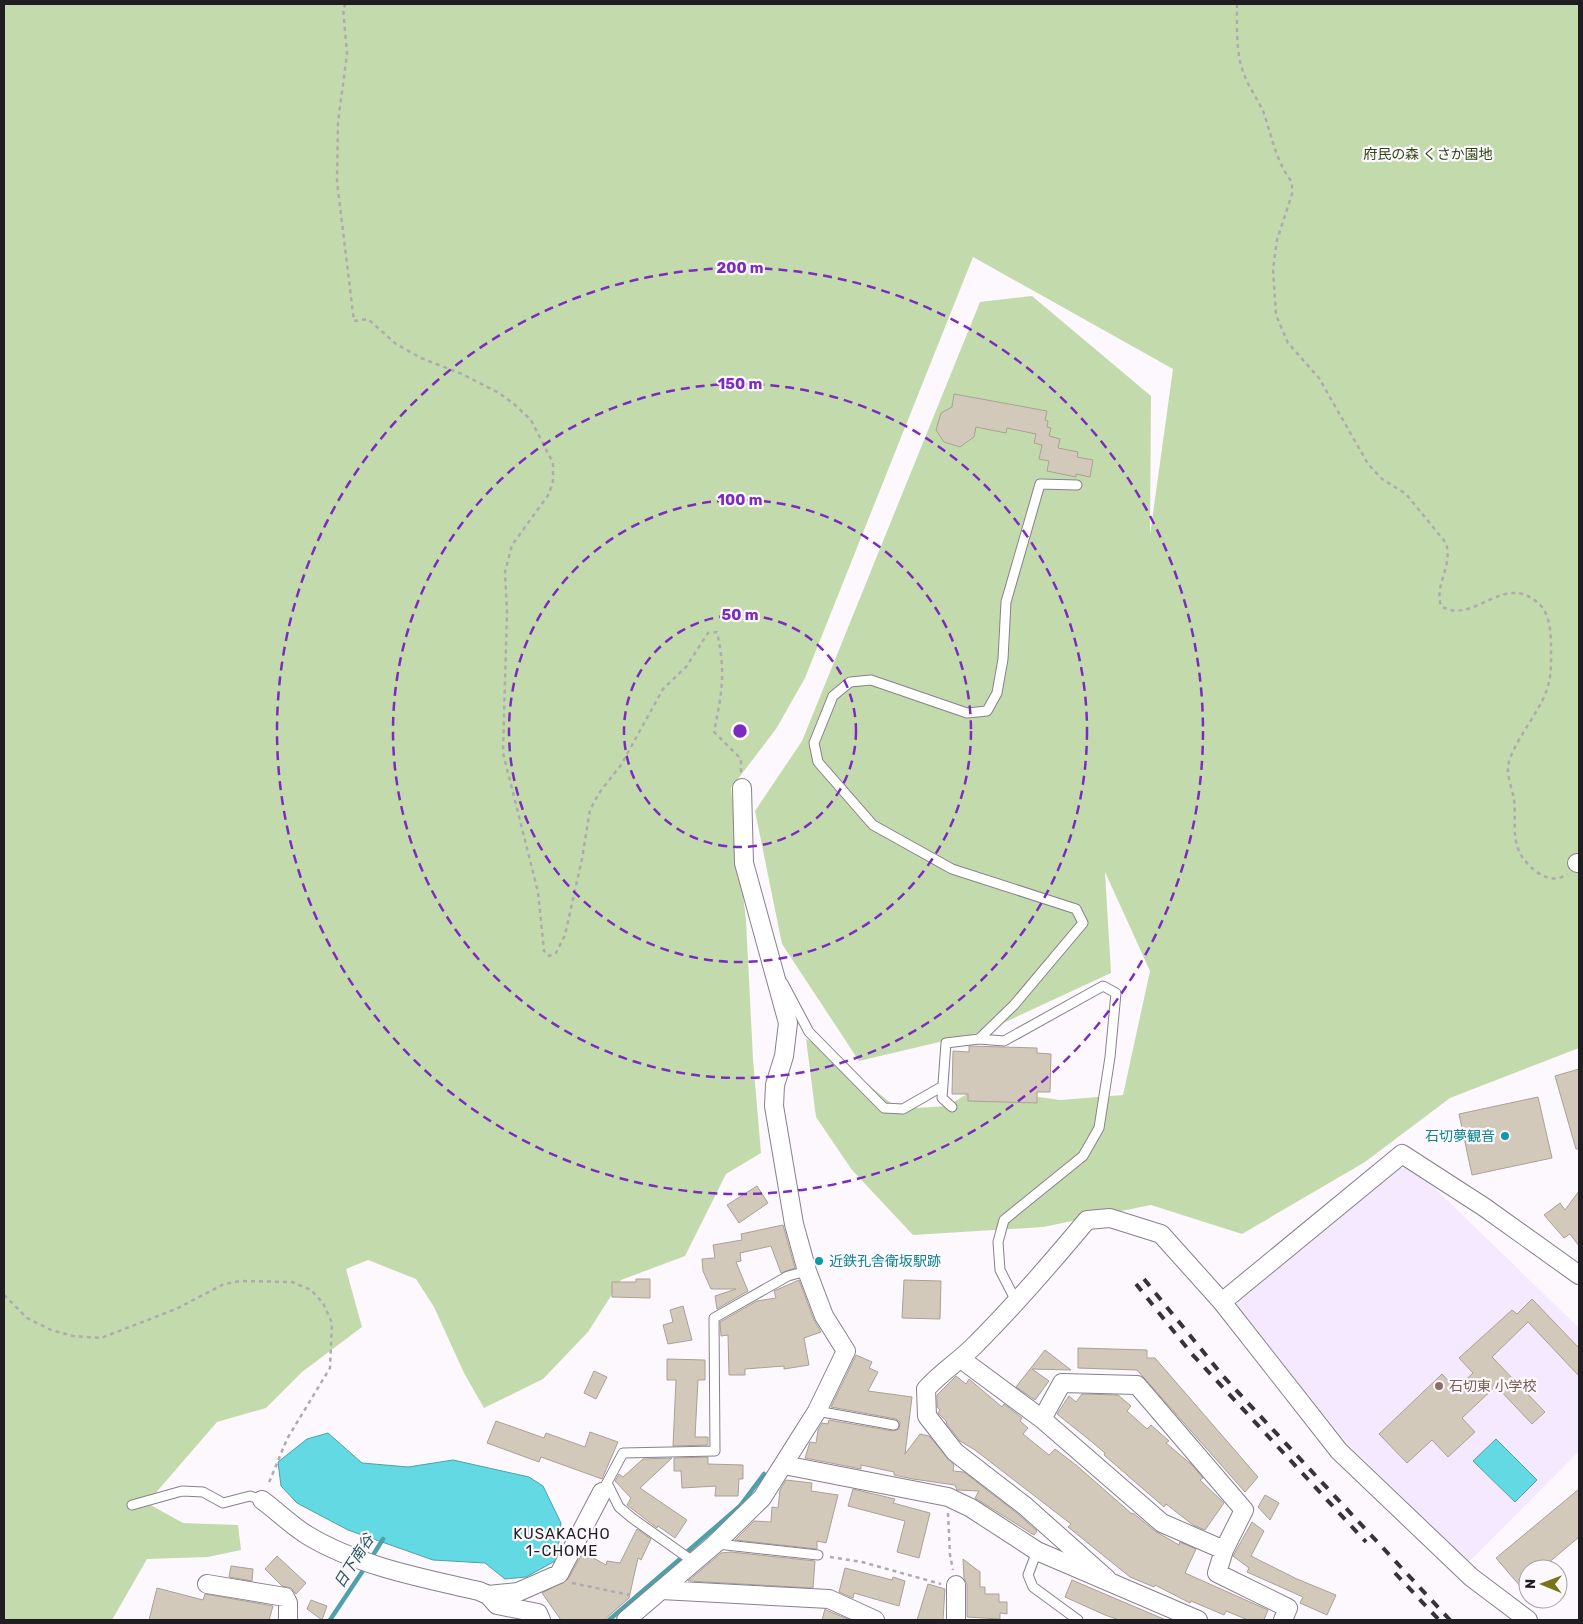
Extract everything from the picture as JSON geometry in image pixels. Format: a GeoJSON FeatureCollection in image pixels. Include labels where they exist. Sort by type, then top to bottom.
{"type":"FeatureCollection","features":[{"type":"Feature","properties":{"kind":"street"},"geometry":{"type":"LineString","coordinates":[[626,1620],[694,1562],[762,1498],[817,1410],[846,1352],[824,1316],[807,1272],[794,1224],[776,1124],[775,1085],[784,1056],[788,1023],[744,863],[742,788]]}},
{"type":"Feature","properties":{"kind":"street"},"geometry":{"type":"LineString","coordinates":[[1222,1302],[1402,1154],[1484,1207],[1579,1275]]}},
{"type":"Feature","properties":{"kind":"street"},"geometry":{"type":"LineString","coordinates":[[1106,1579],[1025,1506],[956,1452],[926,1416],[926,1389],[939,1374],[961,1359],[1017,1304],[1087,1220],[1110,1218],[1161,1234],[1222,1302],[1339,1451],[1471,1577],[1528,1620]]}},
{"type":"Feature","properties":{"kind":"street"},"geometry":{"type":"LineString","coordinates":[[961,1359],[1042,1419],[1162,1523],[1224,1550]]}},
{"type":"Feature","properties":{"kind":"street"},"geometry":{"type":"LineString","coordinates":[[1042,1419],[1062,1383],[1137,1384],[1244,1510],[1224,1550],[1216,1573],[1288,1608],[1283,1620]]}},
{"type":"Feature","properties":{"kind":"street"},"geometry":{"type":"LineString","coordinates":[[784,1465],[948,1497],[971,1508],[1037,1551],[1198,1620]]}},
{"type":"Feature","properties":{"kind":"street"},"geometry":{"type":"LineString","coordinates":[[488,1596],[518,1592],[559,1574],[605,1488]]}},
{"type":"Feature","properties":{"kind":"street"},"geometry":{"type":"LineString","coordinates":[[262,1500],[307,1535],[335,1549],[369,1562],[479,1591],[497,1604],[538,1613],[541,1620]]}},
{"type":"Feature","properties":{"kind":"street"},"geometry":{"type":"LineString","coordinates":[[207,1584],[284,1597],[288,1603],[288,1620]]}},
{"type":"Feature","properties":{"kind":"street"},"geometry":{"type":"LineString","coordinates":[[956,1585],[956,1620]]}},
{"type":"Feature","properties":{"kind":"street"},"geometry":{"type":"LineString","coordinates":[[661,1590],[829,1599],[875,1620]]}},
{"type":"Feature","properties":{"kind":"lane"},"geometry":{"type":"LineString","coordinates":[[979,1039],[1014,1005],[1083,923],[1076,909],[952,869],[873,825],[818,762],[814,743],[832,696],[850,682],[871,680],[966,714],[987,711],[998,694],[1006,602],[1040,484],[1077,485]]}},
{"type":"Feature","properties":{"kind":"lane"},"geometry":{"type":"LineString","coordinates":[[767,941],[779,975],[809,1032],[884,1108],[903,1109],[943,1086]]}},
{"type":"Feature","properties":{"kind":"lane"},"geometry":{"type":"LineString","coordinates":[[952,1107],[942,1098],[946,1043],[979,1039],[1004,1041],[1103,986],[1116,993],[1110,1057],[1099,1128],[1083,1156],[1004,1220],[998,1242],[1000,1270],[1017,1304]]}},
{"type":"Feature","properties":{"kind":"lane"},"geometry":{"type":"LineString","coordinates":[[694,1562],[632,1518],[619,1507],[605,1488],[623,1453],[715,1451],[714,1318],[788,1276],[807,1272]]}},
{"type":"Feature","properties":{"kind":"lane"},"geometry":{"type":"LineString","coordinates":[[817,1410],[894,1425]]}},
{"type":"Feature","properties":{"kind":"lane"},"geometry":{"type":"LineString","coordinates":[[132,1505],[182,1491],[203,1492],[223,1503],[250,1496],[262,1500]]}},
{"type":"Feature","properties":{"kind":"lane"},"geometry":{"type":"LineString","coordinates":[[714,1544],[818,1555]]}},
{"type":"Feature","properties":{"kind":"lane"},"geometry":{"type":"LineString","coordinates":[[1037,1551],[1028,1575],[1033,1586],[1078,1620]]}},
{"type":"Feature","properties":{"kind":"path"},"geometry":{"type":"LineString","coordinates":[[346,4],[343,8],[347,54],[338,122],[337,182],[354,322],[368,319],[396,344],[421,358],[462,374],[499,393],[531,420],[553,463],[553,482],[549,494],[512,545],[505,572],[507,611],[503,753],[538,892],[544,952],[550,956],[556,953],[565,935],[582,859],[590,810],[594,802],[621,765],[663,689],[686,667],[708,633],[717,632],[723,659],[723,684],[714,732],[741,758],[742,788]]}},
{"type":"Feature","properties":{"kind":"path"},"geometry":{"type":"LineString","coordinates":[[1237,4],[1237,36],[1241,66],[1262,109],[1276,155],[1284,172],[1292,182],[1292,194],[1277,240],[1273,269],[1273,295],[1279,322],[1293,351],[1319,378],[1368,464],[1382,479],[1406,494],[1446,543],[1448,552],[1447,569],[1439,589],[1441,606],[1448,610],[1467,611],[1480,603],[1506,593],[1523,593],[1531,597],[1543,609],[1551,636],[1550,681],[1508,766],[1514,805],[1514,838],[1525,862],[1540,875],[1553,879],[1563,877],[1578,863]]}},
{"type":"Feature","properties":{"kind":"path"},"geometry":{"type":"LineString","coordinates":[[4,1295],[27,1318],[52,1330],[73,1336],[101,1338],[176,1309],[224,1284],[240,1281],[292,1282],[311,1290],[323,1303],[332,1323],[330,1368],[287,1439],[262,1500]]}},
{"type":"Feature","properties":{"kind":"path"},"geometry":{"type":"LineString","coordinates":[[818,1555],[862,1562],[906,1575],[956,1585],[950,1554],[948,1523]]}},
{"type":"Feature","properties":{"kind":"path"},"geometry":{"type":"LineString","coordinates":[[551,1578],[631,1595]]}},
{"type":"Feature","properties":{"kind":"shaded area","name":"石切東 小学校"},"geometry":{"type":"Polygon","coordinates":[[[1399,1167],[1416,1170],[1579,1328],[1579,1451],[1469,1562],[1348,1444],[1238,1313],[1238,1300],[1399,1167]]]}},
{"type":"Feature","properties":{"kind":"green space","name":"府民の森 くさか園地"},"geometry":{"type":"Polygon","coordinates":[[[4,4],[1579,4],[1579,1048],[1450,1098],[1365,1162],[1242,1234],[1151,1205],[1043,1227],[913,1235],[852,1170],[816,1117],[806,1039],[821,1046],[898,1109],[948,1106],[976,1088],[1060,1100],[1123,1095],[1150,971],[1105,872],[1111,973],[986,1031],[859,1061],[782,944],[755,811],[802,741],[980,302],[1032,296],[1151,396],[1150,535],[1173,369],[973,257],[805,678],[776,729],[731,788],[746,920],[753,1059],[761,1153],[726,1174],[685,1256],[621,1280],[588,1332],[543,1379],[484,1408],[464,1373],[434,1307],[416,1279],[368,1260],[346,1269],[362,1327],[302,1372],[266,1408],[217,1422],[147,1503],[183,1523],[238,1525],[241,1550],[208,1557],[147,1559],[112,1620],[4,1620],[4,4]]]}},
{"type":"Feature","properties":{"kind":"water"},"geometry":{"type":"Polygon","coordinates":[[[328,1433],[362,1463],[408,1467],[453,1460],[529,1477],[543,1486],[561,1523],[557,1560],[526,1577],[505,1579],[485,1563],[433,1560],[348,1530],[297,1503],[281,1486],[278,1462],[307,1439],[328,1433]]]}},
{"type":"Feature","properties":{"kind":"water"},"geometry":{"type":"Polygon","coordinates":[[[1496,1439],[1537,1480],[1515,1502],[1473,1461],[1496,1439]]]}},
{"type":"Feature","properties":{"kind":"building"},"geometry":{"type":"Polygon","coordinates":[[[954,394],[1047,411],[1045,420],[1048,421],[1047,427],[1051,428],[1049,436],[1060,439],[1058,448],[1078,452],[1077,457],[1093,460],[1090,477],[1076,474],[1076,477],[1047,471],[1049,461],[1039,459],[1042,445],[1034,443],[1036,434],[1007,428],[1006,433],[976,427],[974,437],[960,447],[944,442],[936,430],[941,413],[952,407],[954,394]]]}},
{"type":"Feature","properties":{"kind":"building"},"geometry":{"type":"Polygon","coordinates":[[[969,1046],[1037,1048],[1037,1053],[1051,1054],[1050,1092],[1037,1092],[1037,1103],[968,1101],[968,1094],[952,1094],[953,1051],[969,1052],[969,1046]]]}},
{"type":"Feature","properties":{"kind":"building"},"geometry":{"type":"Polygon","coordinates":[[[1579,1069],[1579,1149],[1576,1149],[1555,1076],[1579,1069]]]}},
{"type":"Feature","properties":{"kind":"building","name":"石切夢観音"},"geometry":{"type":"Polygon","coordinates":[[[1538,1097],[1552,1158],[1472,1175],[1459,1114],[1538,1097]]]}},
{"type":"Feature","properties":{"kind":"building"},"geometry":{"type":"Polygon","coordinates":[[[757,1186],[768,1203],[739,1223],[727,1205],[757,1186]]]}},
{"type":"Feature","properties":{"kind":"building"},"geometry":{"type":"Polygon","coordinates":[[[1579,1191],[1579,1246],[1570,1234],[1564,1238],[1544,1215],[1560,1203],[1565,1210],[1579,1191]]]}},
{"type":"Feature","properties":{"kind":"building"},"geometry":{"type":"Polygon","coordinates":[[[783,1225],[795,1268],[781,1273],[771,1246],[740,1253],[741,1261],[736,1262],[748,1291],[717,1309],[715,1296],[736,1289],[711,1289],[703,1271],[702,1259],[715,1258],[713,1245],[742,1240],[741,1234],[783,1225]]]}},
{"type":"Feature","properties":{"kind":"building"},"geometry":{"type":"Polygon","coordinates":[[[636,1279],[650,1279],[650,1298],[612,1297],[612,1282],[636,1282],[636,1279]]]}},
{"type":"Feature","properties":{"kind":"building"},"geometry":{"type":"Polygon","coordinates":[[[799,1280],[814,1320],[821,1332],[804,1338],[809,1365],[784,1369],[784,1366],[745,1369],[745,1375],[729,1375],[728,1335],[721,1336],[720,1322],[757,1301],[776,1298],[774,1291],[799,1280]]]}},
{"type":"Feature","properties":{"kind":"building"},"geometry":{"type":"Polygon","coordinates":[[[904,1280],[941,1281],[940,1319],[902,1318],[904,1280]]]}},
{"type":"Feature","properties":{"kind":"building"},"geometry":{"type":"Polygon","coordinates":[[[1532,1299],[1579,1348],[1579,1376],[1528,1322],[1492,1357],[1545,1412],[1532,1424],[1496,1386],[1462,1418],[1475,1432],[1448,1457],[1432,1440],[1407,1463],[1379,1434],[1442,1374],[1456,1389],[1473,1373],[1459,1358],[1512,1310],[1517,1314],[1532,1299]]]}},
{"type":"Feature","properties":{"kind":"building"},"geometry":{"type":"Polygon","coordinates":[[[683,1306],[692,1340],[668,1344],[663,1325],[673,1322],[670,1310],[683,1306]]]}},
{"type":"Feature","properties":{"kind":"building"},"geometry":{"type":"Polygon","coordinates":[[[1078,1348],[1147,1350],[1147,1358],[1155,1358],[1258,1477],[1245,1492],[1137,1370],[1078,1368],[1078,1348]]]}},
{"type":"Feature","properties":{"kind":"building"},"geometry":{"type":"Polygon","coordinates":[[[1045,1350],[1071,1370],[1032,1369],[1049,1381],[1035,1400],[1016,1387],[1045,1350]]]}},
{"type":"Feature","properties":{"kind":"building"},"geometry":{"type":"Polygon","coordinates":[[[856,1355],[872,1362],[869,1368],[878,1372],[868,1391],[912,1397],[905,1454],[920,1434],[929,1436],[954,1465],[953,1471],[964,1472],[1018,1514],[1037,1531],[1034,1535],[975,1498],[979,1491],[957,1490],[955,1485],[894,1475],[894,1472],[861,1465],[861,1469],[805,1458],[810,1442],[816,1443],[818,1430],[822,1423],[828,1424],[829,1420],[893,1431],[899,1429],[900,1422],[896,1419],[831,1407],[856,1355]]]}},
{"type":"Feature","properties":{"kind":"building"},"geometry":{"type":"Polygon","coordinates":[[[667,1359],[705,1360],[705,1380],[698,1380],[695,1437],[708,1437],[708,1445],[673,1446],[676,1380],[667,1380],[667,1359]]]}},
{"type":"Feature","properties":{"kind":"building"},"geometry":{"type":"Polygon","coordinates":[[[594,1371],[607,1377],[596,1399],[584,1393],[594,1371]]]}},
{"type":"Feature","properties":{"kind":"building"},"geometry":{"type":"Polygon","coordinates":[[[956,1376],[966,1384],[969,1379],[1002,1407],[1004,1404],[1022,1418],[1020,1421],[1028,1428],[1023,1434],[1049,1455],[1055,1449],[1155,1531],[1179,1545],[1180,1542],[1196,1549],[1185,1573],[1268,1610],[1264,1620],[1248,1620],[1226,1611],[1224,1615],[1191,1601],[1190,1603],[1155,1585],[1154,1587],[1130,1577],[1068,1527],[1071,1524],[975,1450],[960,1441],[947,1422],[938,1413],[940,1410],[937,1407],[937,1395],[956,1376]]]}},
{"type":"Feature","properties":{"kind":"building"},"geometry":{"type":"Polygon","coordinates":[[[1082,1394],[1118,1395],[1131,1406],[1127,1411],[1147,1429],[1151,1425],[1169,1441],[1166,1443],[1192,1465],[1203,1478],[1200,1480],[1224,1503],[1205,1530],[1193,1525],[1166,1504],[1164,1507],[1104,1455],[1105,1453],[1057,1414],[1069,1396],[1076,1402],[1082,1394]]]}},
{"type":"Feature","properties":{"kind":"building"},"geometry":{"type":"Polygon","coordinates":[[[496,1421],[544,1438],[546,1433],[585,1447],[590,1432],[618,1442],[602,1479],[541,1457],[539,1462],[487,1443],[496,1421]]]}},
{"type":"Feature","properties":{"kind":"building"},"geometry":{"type":"Polygon","coordinates":[[[708,1457],[708,1464],[743,1465],[743,1479],[739,1479],[738,1496],[715,1496],[716,1486],[682,1488],[681,1471],[674,1471],[674,1458],[708,1457]]]}},
{"type":"Feature","properties":{"kind":"building"},"geometry":{"type":"Polygon","coordinates":[[[672,1458],[640,1488],[687,1520],[675,1538],[658,1526],[657,1528],[627,1505],[631,1498],[615,1481],[619,1474],[623,1477],[643,1459],[672,1458]]]}},
{"type":"Feature","properties":{"kind":"building"},"geometry":{"type":"Polygon","coordinates":[[[786,1480],[812,1483],[811,1491],[838,1495],[826,1543],[817,1541],[817,1549],[735,1540],[754,1521],[771,1522],[772,1507],[778,1508],[780,1490],[786,1480]]]}},
{"type":"Feature","properties":{"kind":"building"},"geometry":{"type":"Polygon","coordinates":[[[853,1489],[895,1499],[893,1503],[930,1513],[919,1558],[897,1552],[905,1521],[848,1506],[853,1489]]]}},
{"type":"Feature","properties":{"kind":"building"},"geometry":{"type":"Polygon","coordinates":[[[1579,1489],[1579,1537],[1553,1559],[1518,1559],[1518,1584],[1496,1558],[1579,1489]]]}},
{"type":"Feature","properties":{"kind":"building"},"geometry":{"type":"Polygon","coordinates":[[[1265,1495],[1279,1503],[1270,1520],[1258,1507],[1265,1495]]]}},
{"type":"Feature","properties":{"kind":"building"},"geometry":{"type":"Polygon","coordinates":[[[1252,1522],[1264,1531],[1251,1556],[1297,1579],[1336,1595],[1327,1615],[1300,1603],[1303,1597],[1247,1572],[1249,1568],[1233,1556],[1252,1522]]]}},
{"type":"Feature","properties":{"kind":"building"},"geometry":{"type":"Polygon","coordinates":[[[637,1529],[651,1539],[641,1560],[638,1558],[629,1598],[604,1620],[561,1620],[542,1593],[568,1579],[583,1552],[606,1565],[607,1561],[620,1563],[637,1529]]]}},
{"type":"Feature","properties":{"kind":"building"},"geometry":{"type":"Polygon","coordinates":[[[731,1552],[815,1561],[813,1588],[688,1581],[721,1553],[731,1552]]]}},
{"type":"Feature","properties":{"kind":"building"},"geometry":{"type":"Polygon","coordinates":[[[277,1556],[306,1583],[296,1594],[291,1588],[282,1586],[265,1569],[277,1556]]]}},
{"type":"Feature","properties":{"kind":"building"},"geometry":{"type":"Polygon","coordinates":[[[963,1559],[980,1572],[980,1587],[985,1587],[985,1594],[999,1594],[999,1602],[1007,1602],[1007,1614],[1000,1613],[1000,1619],[967,1617],[967,1585],[964,1578],[963,1559]]]}},
{"type":"Feature","properties":{"kind":"building"},"geometry":{"type":"Polygon","coordinates":[[[231,1566],[253,1569],[252,1581],[229,1577],[231,1566]]]}},
{"type":"Feature","properties":{"kind":"building"},"geometry":{"type":"Polygon","coordinates":[[[845,1568],[892,1580],[893,1577],[905,1581],[899,1606],[854,1593],[853,1598],[839,1592],[845,1568]]]}},
{"type":"Feature","properties":{"kind":"building"},"geometry":{"type":"Polygon","coordinates":[[[1072,1580],[1166,1620],[1119,1620],[1105,1615],[1065,1597],[1072,1580]]]}},
{"type":"Feature","properties":{"kind":"building"},"geometry":{"type":"Polygon","coordinates":[[[928,1584],[945,1589],[943,1620],[917,1620],[928,1584]]]}},
{"type":"Feature","properties":{"kind":"building"},"geometry":{"type":"Polygon","coordinates":[[[157,1588],[203,1600],[205,1594],[273,1606],[269,1620],[149,1620],[157,1588]]]}},
{"type":"Feature","properties":{"kind":"building"},"geometry":{"type":"Polygon","coordinates":[[[311,1600],[327,1606],[322,1620],[307,1609],[311,1600]]]}},
{"type":"Feature","properties":{"kind":"building"},"geometry":{"type":"Polygon","coordinates":[[[826,1610],[850,1620],[822,1620],[826,1610]]]}},
{"type":"Feature","properties":{"kind":"waterway"},"geometry":{"type":"LineString","coordinates":[[688,1551],[740,1506],[764,1474]]}},
{"type":"Feature","properties":{"kind":"waterway","name":"日下南谷"},"geometry":{"type":"LineString","coordinates":[[370,1560],[383,1539]]}},
{"type":"Feature","properties":{"kind":"waterway"},"geometry":{"type":"LineString","coordinates":[[609,1620],[680,1559]]}},
{"type":"Feature","properties":{"kind":"waterway","name":"日下南谷"},"geometry":{"type":"LineString","coordinates":[[330,1620],[366,1566]]}},
{"type":"Feature","properties":{"kind":"railway"},"geometry":{"type":"LineString","coordinates":[[1144,1279],[1223,1376],[1450,1620]]}},
{"type":"Feature","properties":{"kind":"railway"},"geometry":{"type":"LineString","coordinates":[[1136,1284],[1191,1353],[1366,1542]]}},
{"type":"Feature","properties":{"kind":"railway"},"geometry":{"type":"LineString","coordinates":[[1395,1573],[1439,1620]]}},
{"type":"Feature","properties":{"kind":"place","name":"石切夢観音"},"geometry":{"type":"Point","coordinates":[1505,1136]}},
{"type":"Feature","properties":{"kind":"place","name":"近鉄孔舎衛坂駅跡"},"geometry":{"type":"Point","coordinates":[819,1261]}},
{"type":"Feature","properties":{"kind":"place","name":"石切東 小学校"},"geometry":{"type":"Point","coordinates":[1439,1386]}},
{"type":"Feature","properties":{"kind":"district","name":"KUSAKACHO 1-CHOME"},"geometry":{"type":"Point","coordinates":[562,1542]}}]}
